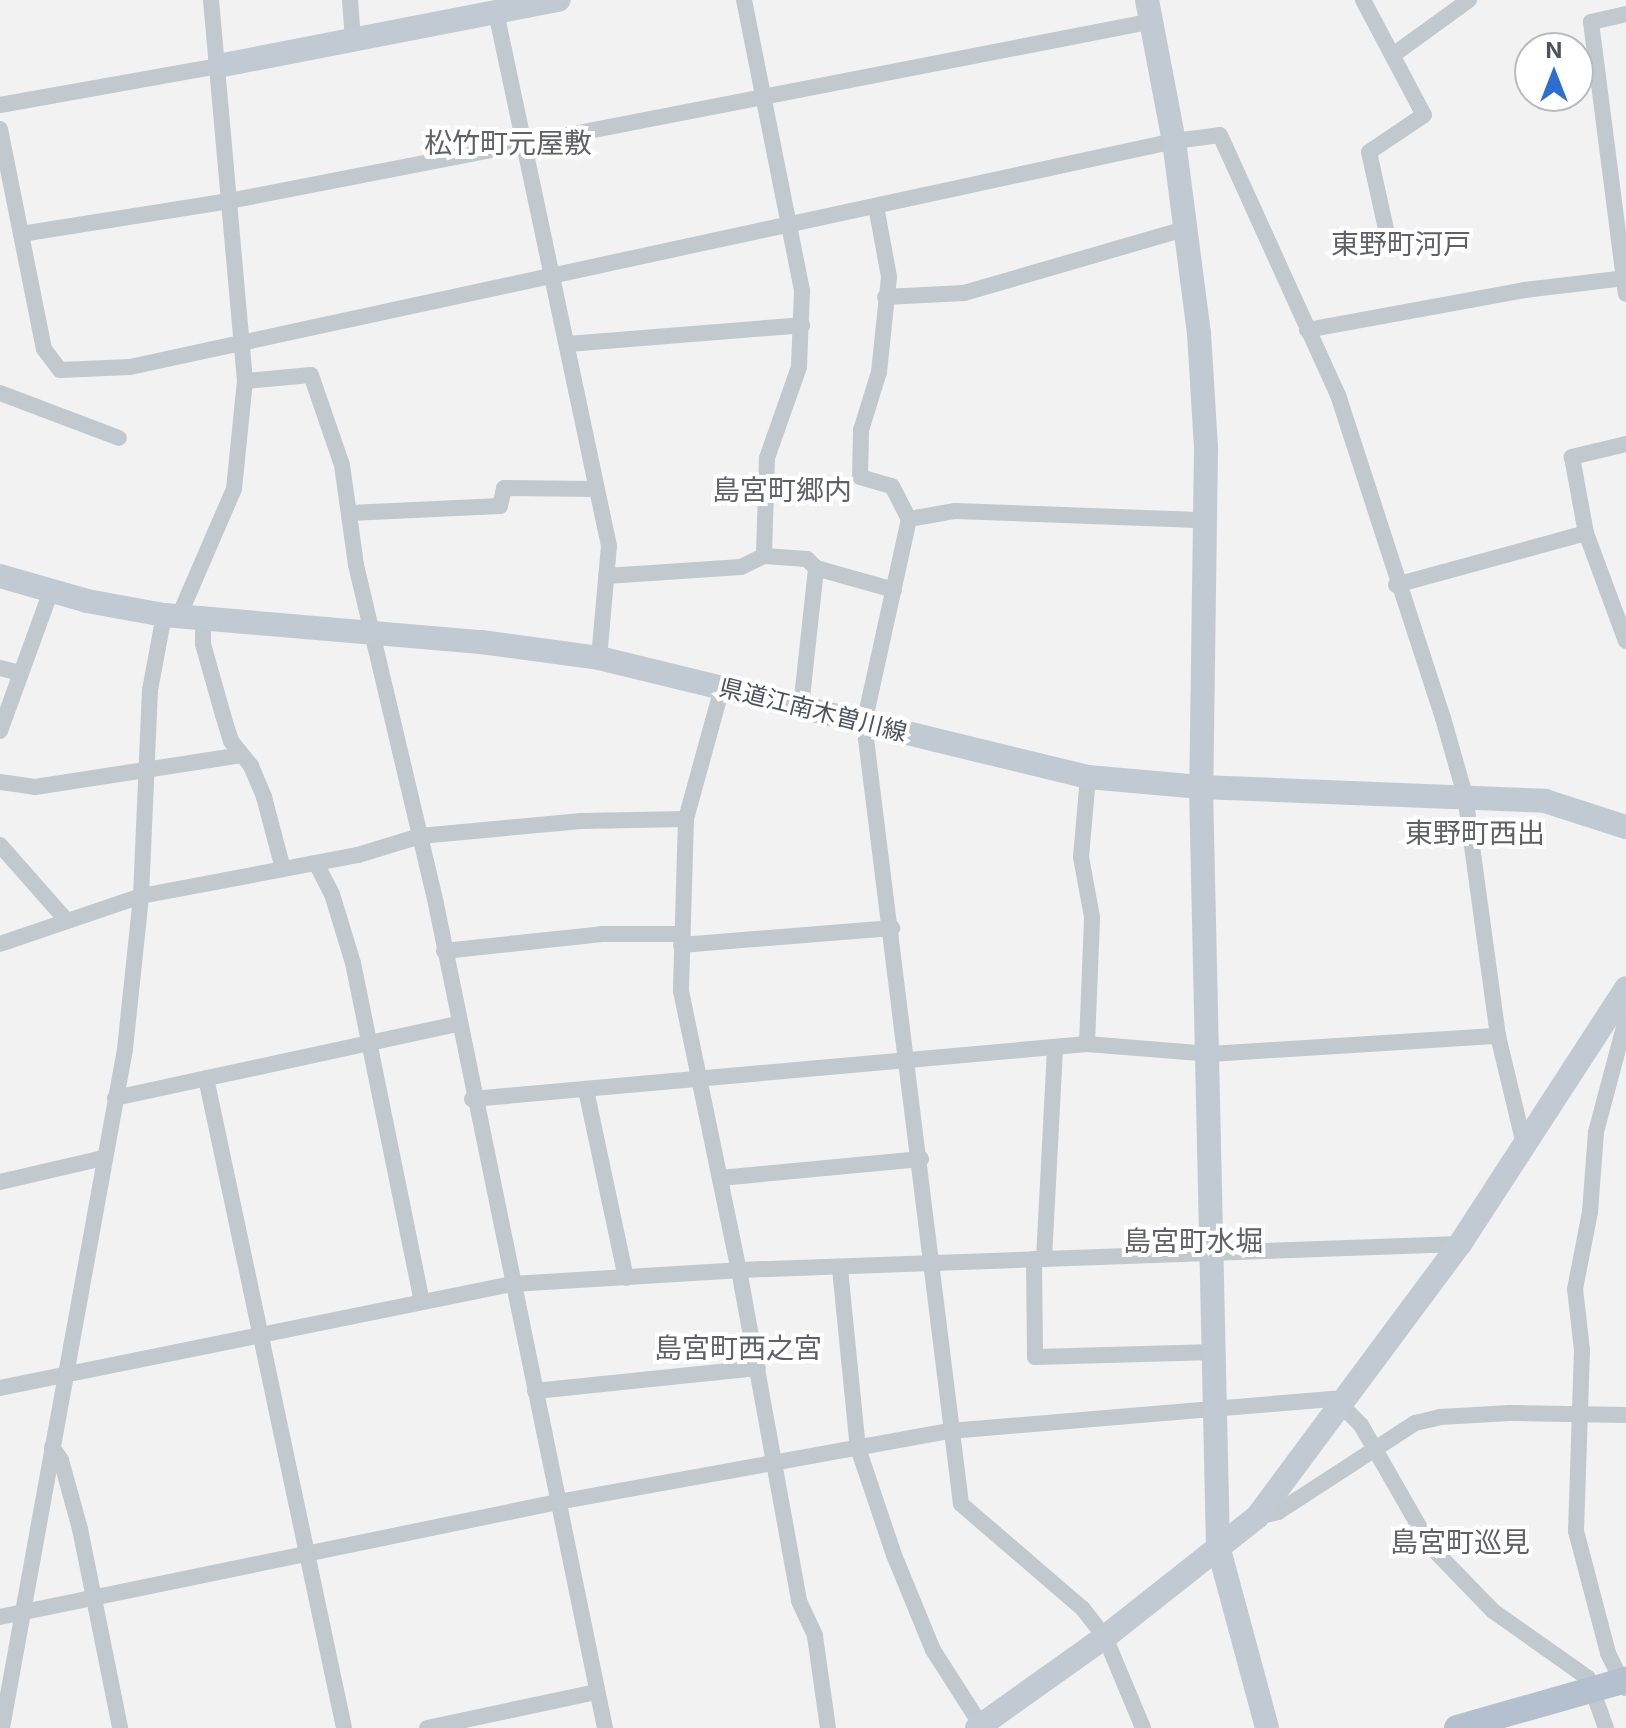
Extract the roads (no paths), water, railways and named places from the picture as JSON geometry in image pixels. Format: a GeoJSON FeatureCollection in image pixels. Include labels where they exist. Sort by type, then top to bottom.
{"type":"FeatureCollection","features":[{"type":"Feature","properties":{"kind":"main road"},"geometry":{"type":"LineString","coordinates":[[1457,1728],[1593,1688],[1624,1684]]}},
{"type":"Feature","properties":{"kind":"street"},"geometry":{"type":"LineString","coordinates":[[2,1728],[115,1098],[141,896],[150,690],[234,489],[245,381],[211,0]]}},
{"type":"Feature","properties":{"kind":"street"},"geometry":{"type":"LineString","coordinates":[[350,0],[353,40]]}},
{"type":"Feature","properties":{"kind":"street"},"geometry":{"type":"LineString","coordinates":[[0,105],[559,0]]}},
{"type":"Feature","properties":{"kind":"street"},"geometry":{"type":"LineString","coordinates":[[744,0],[802,291],[802,325],[791,401],[767,458],[764,556]]}},
{"type":"Feature","properties":{"kind":"street"},"geometry":{"type":"LineString","coordinates":[[1363,0],[1424,115],[1369,152],[1389,243]]}},
{"type":"Feature","properties":{"kind":"street"},"geometry":{"type":"LineString","coordinates":[[1393,55],[1469,0]]}},
{"type":"Feature","properties":{"kind":"street"},"geometry":{"type":"LineString","coordinates":[[21,234],[229,201],[525,143],[764,95],[1150,10],[1174,141],[1201,361],[1205,520],[1201,787],[1210,1054],[1218,1546],[1267,1728]]}},
{"type":"Feature","properties":{"kind":"street"},"geometry":{"type":"LineString","coordinates":[[496,12],[609,546],[599,658]]}},
{"type":"Feature","properties":{"kind":"street"},"geometry":{"type":"LineString","coordinates":[[1307,330],[1524,290],[1625,283],[1591,22],[1626,14]]}},
{"type":"Feature","properties":{"kind":"street"},"geometry":{"type":"LineString","coordinates":[[0,129],[44,349],[60,370],[130,367],[1174,141],[1220,135],[1225,139],[1338,395],[1465,795],[1498,1036],[1523,1140]]}},
{"type":"Feature","properties":{"kind":"street"},"geometry":{"type":"LineString","coordinates":[[876,206],[889,277],[879,372],[861,430],[860,477],[892,486],[909,519],[864,723],[909,1060],[950,1431],[961,1504],[1083,1609],[1105,1637],[1143,1728]]}},
{"type":"Feature","properties":{"kind":"street"},"geometry":{"type":"LineString","coordinates":[[885,297],[964,293],[1185,229]]}},
{"type":"Feature","properties":{"kind":"street"},"geometry":{"type":"LineString","coordinates":[[568,344],[802,325]]}},
{"type":"Feature","properties":{"kind":"street"},"geometry":{"type":"LineString","coordinates":[[245,381],[311,375],[342,465],[370,631],[420,836],[472,1099],[605,1728]]}},
{"type":"Feature","properties":{"kind":"street"},"geometry":{"type":"LineString","coordinates":[[0,393],[119,438]]}},
{"type":"Feature","properties":{"kind":"street"},"geometry":{"type":"LineString","coordinates":[[1626,444],[1572,457],[1586,533],[1626,641]]}},
{"type":"Feature","properties":{"kind":"street"},"geometry":{"type":"LineString","coordinates":[[350,513],[500,506],[504,488],[595,489]]}},
{"type":"Feature","properties":{"kind":"street"},"geometry":{"type":"LineString","coordinates":[[909,519],[955,511],[1205,520]]}},
{"type":"Feature","properties":{"kind":"street"},"geometry":{"type":"LineString","coordinates":[[1396,585],[1586,533]]}},
{"type":"Feature","properties":{"kind":"street"},"geometry":{"type":"LineString","coordinates":[[606,576],[741,567],[764,556],[807,559],[816,568],[894,590]]}},
{"type":"Feature","properties":{"kind":"street"},"geometry":{"type":"LineString","coordinates":[[801,707],[816,568]]}},
{"type":"Feature","properties":{"kind":"street","name":"県道江南木曽川線"},"geometry":{"type":"LineString","coordinates":[[0,576],[51,591],[182,616],[370,631],[599,658],[1088,777],[1201,787],[1465,795],[1545,801],[1626,827]]}},
{"type":"Feature","properties":{"kind":"street"},"geometry":{"type":"LineString","coordinates":[[0,731],[51,591]]}},
{"type":"Feature","properties":{"kind":"street"},"geometry":{"type":"LineString","coordinates":[[182,616],[203,644],[223,715],[264,797],[283,869]]}},
{"type":"Feature","properties":{"kind":"street"},"geometry":{"type":"LineString","coordinates":[[0,668],[20,673]]}},
{"type":"Feature","properties":{"kind":"street"},"geometry":{"type":"LineString","coordinates":[[722,688],[686,819],[681,991],[758,1368],[799,1601],[815,1636],[828,1728]]}},
{"type":"Feature","properties":{"kind":"street"},"geometry":{"type":"LineString","coordinates":[[0,782],[35,787],[242,755]]}},
{"type":"Feature","properties":{"kind":"street"},"geometry":{"type":"LineString","coordinates":[[1087,1044],[1092,917],[1081,857],[1088,777]]}},
{"type":"Feature","properties":{"kind":"street"},"geometry":{"type":"LineString","coordinates":[[0,944],[141,896],[316,863],[420,836],[581,821],[686,819]]}},
{"type":"Feature","properties":{"kind":"street"},"geometry":{"type":"LineString","coordinates":[[0,845],[67,921]]}},
{"type":"Feature","properties":{"kind":"street"},"geometry":{"type":"LineString","coordinates":[[316,863],[332,894],[353,963],[422,1302]]}},
{"type":"Feature","properties":{"kind":"street"},"geometry":{"type":"LineString","coordinates":[[444,951],[602,934],[681,939],[892,928]]}},
{"type":"Feature","properties":{"kind":"street"},"geometry":{"type":"LineString","coordinates":[[840,1269],[858,1448],[894,1555],[933,1650],[979,1727],[1105,1637],[1257,1517],[1342,1407],[1460,1244],[1523,1140],[1626,988]]}},
{"type":"Feature","properties":{"kind":"street"},"geometry":{"type":"LineString","coordinates":[[1624,1684],[1576,1531],[1577,1415],[1582,1350],[1575,1289],[1590,1212],[1596,1132],[1626,1019]]}},
{"type":"Feature","properties":{"kind":"street"},"geometry":{"type":"LineString","coordinates":[[115,1098],[457,1024]]}},
{"type":"Feature","properties":{"kind":"street"},"geometry":{"type":"LineString","coordinates":[[472,1099],[586,1090],[699,1076],[1087,1044],[1210,1054],[1498,1036]]}},
{"type":"Feature","properties":{"kind":"street"},"geometry":{"type":"LineString","coordinates":[[1055,1049],[1035,1357],[1215,1352]]}},
{"type":"Feature","properties":{"kind":"street"},"geometry":{"type":"LineString","coordinates":[[206,1078],[344,1728]]}},
{"type":"Feature","properties":{"kind":"street"},"geometry":{"type":"LineString","coordinates":[[586,1090],[626,1278]]}},
{"type":"Feature","properties":{"kind":"street"},"geometry":{"type":"LineString","coordinates":[[0,1182],[103,1158]]}},
{"type":"Feature","properties":{"kind":"street"},"geometry":{"type":"LineString","coordinates":[[720,1178],[921,1159]]}},
{"type":"Feature","properties":{"kind":"street"},"geometry":{"type":"LineString","coordinates":[[0,1388],[512,1284],[739,1270],[840,1269],[1460,1244]]}},
{"type":"Feature","properties":{"kind":"street"},"geometry":{"type":"LineString","coordinates":[[535,1391],[758,1368]]}},
{"type":"Feature","properties":{"kind":"street"},"geometry":{"type":"LineString","coordinates":[[0,1617],[558,1502],[775,1466],[950,1431],[1335,1399],[1375,1448],[1431,1547],[1493,1611],[1588,1678],[1606,1728]]}},
{"type":"Feature","properties":{"kind":"street"},"geometry":{"type":"LineString","coordinates":[[1257,1517],[1278,1512],[1415,1423],[1440,1417],[1626,1415]]}},
{"type":"Feature","properties":{"kind":"street"},"geometry":{"type":"LineString","coordinates":[[52,1447],[65,1474],[120,1728]]}},
{"type":"Feature","properties":{"kind":"street"},"geometry":{"type":"LineString","coordinates":[[427,1728],[596,1692]]}},
{"type":"Feature","properties":{"kind":"district","name":"松竹町元屋敷"},"geometry":{"type":"Point","coordinates":[508,143]}},
{"type":"Feature","properties":{"kind":"district","name":"東野町河戸"},"geometry":{"type":"Point","coordinates":[1401,244]}},
{"type":"Feature","properties":{"kind":"district","name":"島宮町郷内"},"geometry":{"type":"Point","coordinates":[782,490]}},
{"type":"Feature","properties":{"kind":"district","name":"東野町西出"},"geometry":{"type":"Point","coordinates":[1475,833]}},
{"type":"Feature","properties":{"kind":"district","name":"島宮町水堀"},"geometry":{"type":"Point","coordinates":[1193,1241]}},
{"type":"Feature","properties":{"kind":"district","name":"島宮町西之宮"},"geometry":{"type":"Point","coordinates":[738,1348]}},
{"type":"Feature","properties":{"kind":"district","name":"島宮町巡見"},"geometry":{"type":"Point","coordinates":[1460,1542]}}]}
